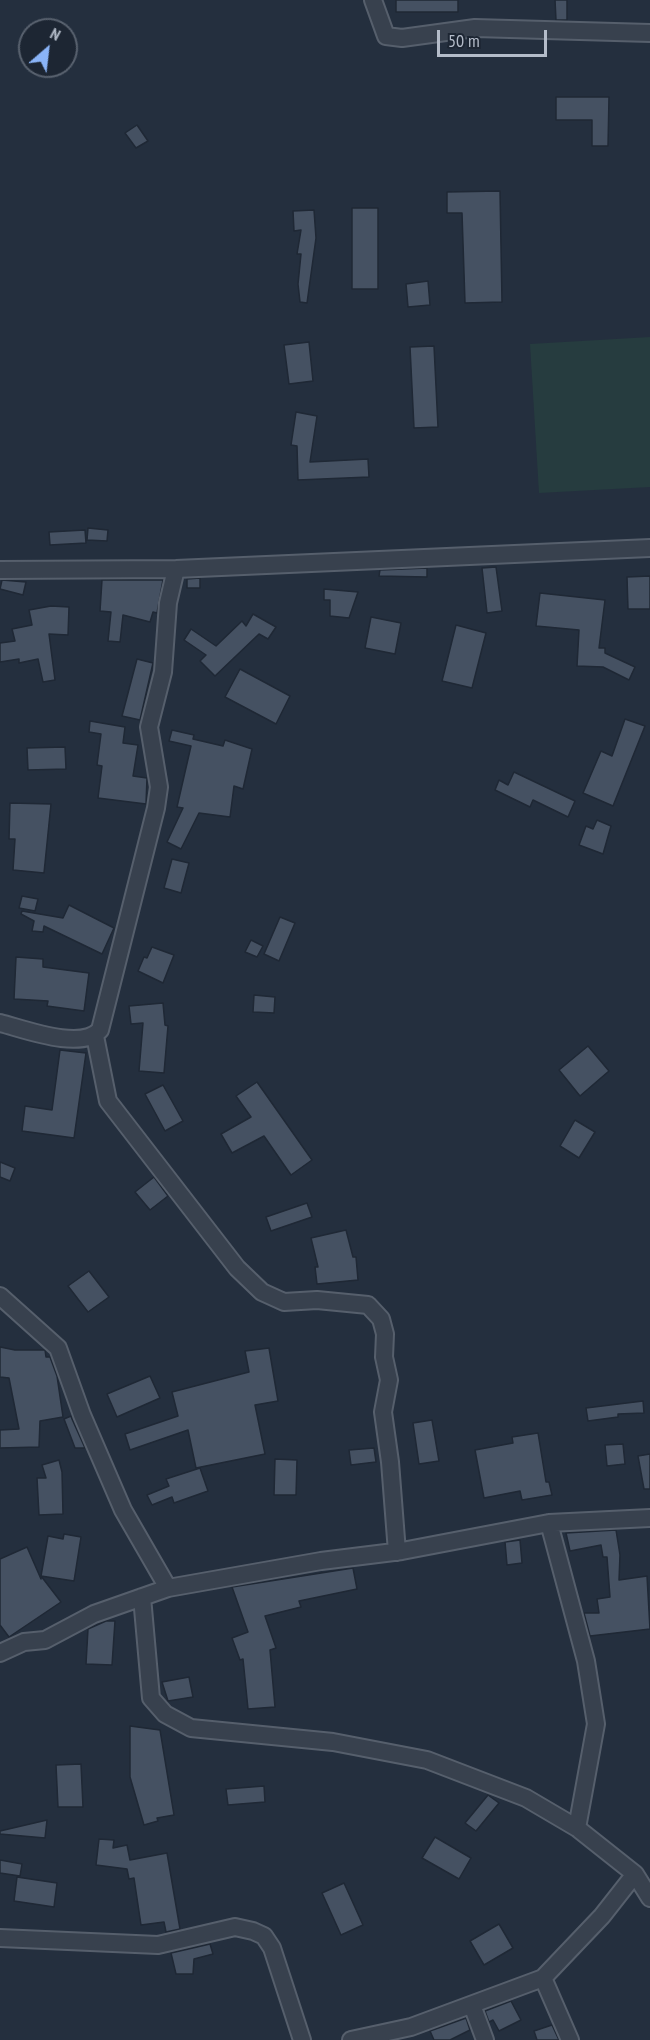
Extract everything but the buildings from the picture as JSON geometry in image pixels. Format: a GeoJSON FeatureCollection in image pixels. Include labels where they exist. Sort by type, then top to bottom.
{"type":"FeatureCollection","features":[{"type":"Feature","properties":{"kind":"street"},"geometry":{"type":"LineString","coordinates":[[373,0],[386,36],[394,37],[475,28],[650,33]]}},
{"type":"Feature","properties":{"kind":"street"},"geometry":{"type":"LineString","coordinates":[[0,570],[176,569],[650,549]]}},
{"type":"Feature","properties":{"kind":"street"},"geometry":{"type":"LineString","coordinates":[[0,1023],[61,1039],[95,1036],[100,1030],[110,1000],[156,808],[159,788],[149,727],[163,672],[168,603],[176,569]]}},
{"type":"Feature","properties":{"kind":"street"},"geometry":{"type":"LineString","coordinates":[[95,1036],[108,1101],[237,1268],[262,1292],[284,1302],[317,1300],[368,1305],[381,1319],[385,1334],[384,1357],[389,1380],[382,1412],[390,1462],[397,1552]]}},
{"type":"Feature","properties":{"kind":"street"},"geometry":{"type":"LineString","coordinates":[[0,1296],[58,1348],[82,1415],[123,1510],[168,1588]]}},
{"type":"Feature","properties":{"kind":"street"},"geometry":{"type":"LineString","coordinates":[[0,1653],[24,1642],[45,1640],[94,1614],[168,1588],[321,1561],[397,1552],[549,1523],[650,1518]]}},
{"type":"Feature","properties":{"kind":"street"},"geometry":{"type":"LineString","coordinates":[[549,1523],[586,1661],[596,1724],[577,1828]]}},
{"type":"Feature","properties":{"kind":"street"},"geometry":{"type":"LineString","coordinates":[[142,1597],[152,1698],[165,1714],[191,1728],[333,1742],[427,1760],[526,1798],[577,1828],[634,1874],[650,1898]]}},
{"type":"Feature","properties":{"kind":"street"},"geometry":{"type":"LineString","coordinates":[[351,2040],[411,2027],[543,1978],[602,1916],[634,1874]]}},
{"type":"Feature","properties":{"kind":"street"},"geometry":{"type":"LineString","coordinates":[[0,1938],[158,1945],[235,1928],[253,1931],[264,1936],[272,1948],[302,2040]]}},
{"type":"Feature","properties":{"kind":"street"},"geometry":{"type":"LineString","coordinates":[[543,1978],[570,2040]]}},
{"type":"Feature","properties":{"kind":"street"},"geometry":{"type":"LineString","coordinates":[[472,2005],[485,2040]]}},
{"type":"Feature","properties":{"kind":"green space"},"geometry":{"type":"Polygon","coordinates":[[[650,337],[650,487],[539,493],[530,344],[650,337]]]}}]}
